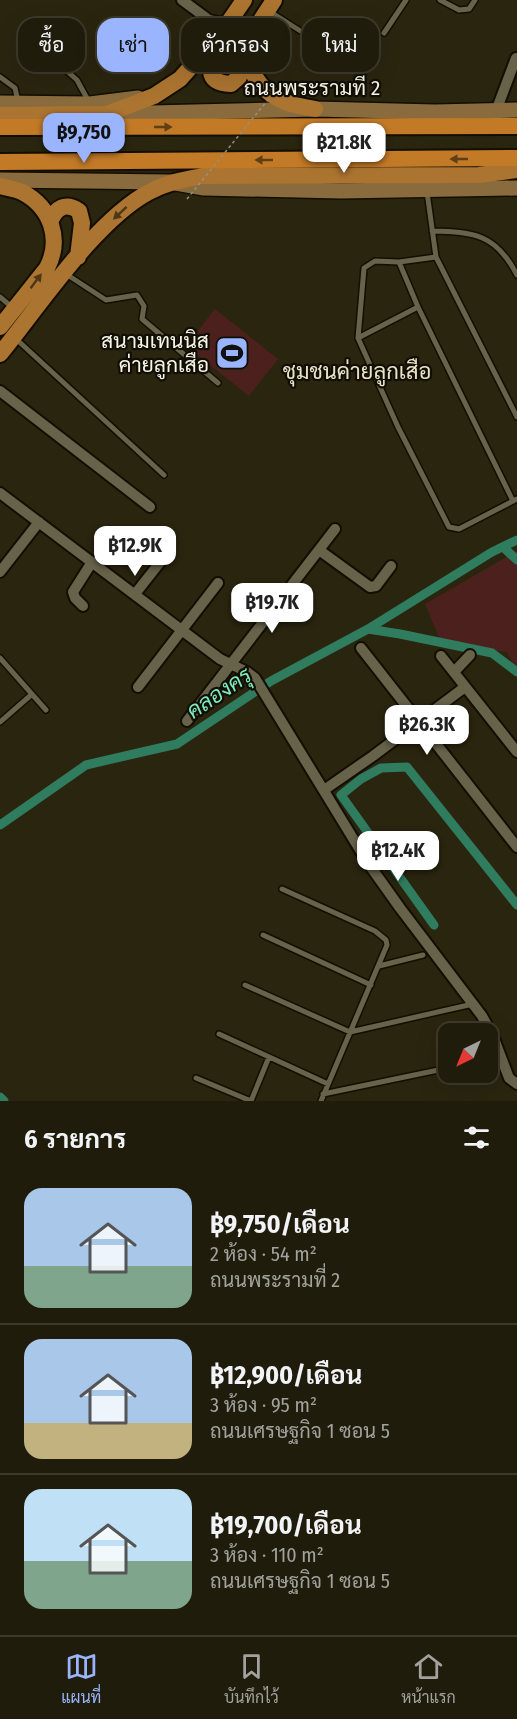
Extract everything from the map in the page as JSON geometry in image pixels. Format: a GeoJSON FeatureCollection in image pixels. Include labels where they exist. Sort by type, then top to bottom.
{"type":"FeatureCollection","features":[{"type":"Feature","properties":{"kind":"highway","name":"ถนนพระรามที่ 2"},"geometry":{"type":"LineString","coordinates":[[0,127],[517,126]]}},
{"type":"Feature","properties":{"kind":"highway"},"geometry":{"type":"LineString","coordinates":[[0,162],[517,158]]}},
{"type":"Feature","properties":{"kind":"main road"},"geometry":{"type":"LineString","coordinates":[[232,18],[244,0]]}},
{"type":"Feature","properties":{"kind":"main road"},"geometry":{"type":"LineString","coordinates":[[263,18],[271,5]]}},
{"type":"Feature","properties":{"kind":"main road"},"geometry":{"type":"LineString","coordinates":[[0,103],[11,111],[107,114],[154,96],[180,79],[186,72]]}},
{"type":"Feature","properties":{"kind":"main road"},"geometry":{"type":"LineString","coordinates":[[211,72],[212,78],[220,84],[231,84],[239,77],[240,72]]}},
{"type":"Feature","properties":{"kind":"main road"},"geometry":{"type":"LineString","coordinates":[[253,72],[260,85],[283,102],[315,109]]}},
{"type":"Feature","properties":{"kind":"main road"},"geometry":{"type":"LineString","coordinates":[[11,111],[154,96]]}},
{"type":"Feature","properties":{"kind":"main road","name":"ถนนพระรามที่ 2"},"geometry":{"type":"LineString","coordinates":[[107,114],[315,109],[435,112],[517,110]]}},
{"type":"Feature","properties":{"kind":"main road"},"geometry":{"type":"LineString","coordinates":[[0,354],[98,233],[131,204],[170,182],[202,176],[457,175],[517,171]]}},
{"type":"Feature","properties":{"kind":"main road"},"geometry":{"type":"LineString","coordinates":[[0,180],[170,182],[204,188],[341,191],[517,188]]}},
{"type":"Feature","properties":{"kind":"main road"},"geometry":{"type":"LineString","coordinates":[[0,186],[21,192],[38,203],[48,214],[54,238],[51,260],[0,327]]}},
{"type":"Feature","properties":{"kind":"main road"},"geometry":{"type":"LineString","coordinates":[[50,222],[54,212],[60,207],[71,207],[79,211],[82,223],[78,258]]}},
{"type":"Feature","properties":{"kind":"street"},"geometry":{"type":"LineString","coordinates":[[182,0],[206,18]]}},
{"type":"Feature","properties":{"kind":"street"},"geometry":{"type":"LineString","coordinates":[[496,111],[516,58]]}},
{"type":"Feature","properties":{"kind":"street"},"geometry":{"type":"LineString","coordinates":[[0,391],[150,507]]}},
{"type":"Feature","properties":{"kind":"street"},"geometry":{"type":"LineString","coordinates":[[0,493],[220,659],[255,678],[387,891],[473,1004],[493,1036],[515,1083]]}},
{"type":"Feature","properties":{"kind":"street"},"geometry":{"type":"LineString","coordinates":[[0,572],[39,522]]}},
{"type":"Feature","properties":{"kind":"street"},"geometry":{"type":"LineString","coordinates":[[187,721],[336,530]]}},
{"type":"Feature","properties":{"kind":"street"},"geometry":{"type":"LineString","coordinates":[[319,550],[370,587],[376,586],[391,567]]}},
{"type":"Feature","properties":{"kind":"street"},"geometry":{"type":"LineString","coordinates":[[135,594],[161,561]]}},
{"type":"Feature","properties":{"kind":"street"},"geometry":{"type":"LineString","coordinates":[[84,606],[75,598],[73,592],[92,562]]}},
{"type":"Feature","properties":{"kind":"street"},"geometry":{"type":"LineString","coordinates":[[138,687],[218,583]]}},
{"type":"Feature","properties":{"kind":"street"},"geometry":{"type":"LineString","coordinates":[[362,648],[517,846]]}},
{"type":"Feature","properties":{"kind":"street"},"geometry":{"type":"LineString","coordinates":[[454,672],[471,655]]}},
{"type":"Feature","properties":{"kind":"street"},"geometry":{"type":"LineString","coordinates":[[441,657],[517,752]]}},
{"type":"Feature","properties":{"kind":"street"},"geometry":{"type":"LineString","coordinates":[[324,790],[465,687]]}},
{"type":"Feature","properties":{"kind":"lane"},"geometry":{"type":"LineString","coordinates":[[384,33],[406,0]]}},
{"type":"Feature","properties":{"kind":"lane"},"geometry":{"type":"LineString","coordinates":[[440,0],[459,10],[469,9],[474,0]]}},
{"type":"Feature","properties":{"kind":"lane"},"geometry":{"type":"LineString","coordinates":[[271,5],[302,28]]}},
{"type":"Feature","properties":{"kind":"lane"},"geometry":{"type":"LineString","coordinates":[[68,72],[77,80],[90,104]]}},
{"type":"Feature","properties":{"kind":"lane"},"geometry":{"type":"LineString","coordinates":[[0,77],[15,88],[11,111]]}},
{"type":"Feature","properties":{"kind":"lane"},"geometry":{"type":"LineString","coordinates":[[427,190],[436,257],[517,417]]}},
{"type":"Feature","properties":{"kind":"lane"},"geometry":{"type":"LineString","coordinates":[[432,231],[475,234],[487,240],[501,251],[517,275]]}},
{"type":"Feature","properties":{"kind":"lane"},"geometry":{"type":"LineString","coordinates":[[399,262],[418,307],[515,500],[459,529],[449,527],[398,427],[358,338],[364,268],[375,261],[399,262],[436,257]]}},
{"type":"Feature","properties":{"kind":"lane"},"geometry":{"type":"LineString","coordinates":[[65,273],[106,300],[136,294],[144,306],[142,319],[218,383]]}},
{"type":"Feature","properties":{"kind":"lane"},"geometry":{"type":"LineString","coordinates":[[0,297],[15,309]]}},
{"type":"Feature","properties":{"kind":"lane"},"geometry":{"type":"LineString","coordinates":[[358,338],[418,307]]}},
{"type":"Feature","properties":{"kind":"lane"},"geometry":{"type":"LineString","coordinates":[[14,337],[164,475]]}},
{"type":"Feature","properties":{"kind":"lane"},"geometry":{"type":"LineString","coordinates":[[0,658],[46,711]]}},
{"type":"Feature","properties":{"kind":"lane"},"geometry":{"type":"LineString","coordinates":[[0,723],[31,695]]}},
{"type":"Feature","properties":{"kind":"lane"},"geometry":{"type":"LineString","coordinates":[[282,889],[383,936],[387,945],[321,1101]]}},
{"type":"Feature","properties":{"kind":"lane"},"geometry":{"type":"LineString","coordinates":[[263,935],[371,985]]}},
{"type":"Feature","properties":{"kind":"lane"},"geometry":{"type":"LineString","coordinates":[[379,966],[423,955]]}},
{"type":"Feature","properties":{"kind":"lane"},"geometry":{"type":"LineString","coordinates":[[245,985],[350,1032],[473,1004]]}},
{"type":"Feature","properties":{"kind":"lane"},"geometry":{"type":"LineString","coordinates":[[219,1034],[328,1084]]}},
{"type":"Feature","properties":{"kind":"lane"},"geometry":{"type":"LineString","coordinates":[[196,1078],[251,1101],[269,1057]]}},
{"type":"Feature","properties":{"kind":"lane"},"geometry":{"type":"LineString","coordinates":[[323,1094],[438,1070]]}},
{"type":"Feature","properties":{"kind":"path"},"geometry":{"type":"LineString","coordinates":[[187,199],[280,85]]}},
{"type":"Feature","properties":{"kind":"shaded area","name":"สนามเทนนิส ค่ายลูกเสือ"},"geometry":{"type":"Polygon","coordinates":[[[215,309],[278,359],[249,396],[186,346],[215,309]]]}},
{"type":"Feature","properties":{"kind":"shaded area"},"geometry":{"type":"Polygon","coordinates":[[[517,551],[517,672],[507,652],[442,644],[425,604],[517,551]]]}},
{"type":"Feature","properties":{"kind":"waterway","name":"คลองครุ"},"geometry":{"type":"LineString","coordinates":[[0,825],[86,765],[177,744],[271,681],[368,629],[492,552],[517,540]]}},
{"type":"Feature","properties":{"kind":"waterway"},"geometry":{"type":"LineString","coordinates":[[503,547],[517,560]]}},
{"type":"Feature","properties":{"kind":"waterway"},"geometry":{"type":"LineString","coordinates":[[368,629],[492,653],[517,672]]}},
{"type":"Feature","properties":{"kind":"waterway"},"geometry":{"type":"LineString","coordinates":[[434,925],[341,795],[361,779],[381,768],[407,767],[517,905]]}},
{"type":"Feature","properties":{"kind":"waterway"},"geometry":{"type":"LineString","coordinates":[[0,1097],[4,1101]]}},
{"type":"Feature","properties":{"kind":"place","name":"สนามเทนนิส ค่ายลูกเสือ"},"geometry":{"type":"Point","coordinates":[232,353]}},
{"type":"Feature","properties":{"kind":"district","name":"ชุมชนค่ายลูกเสือ"},"geometry":{"type":"Point","coordinates":[357,371]}}]}
